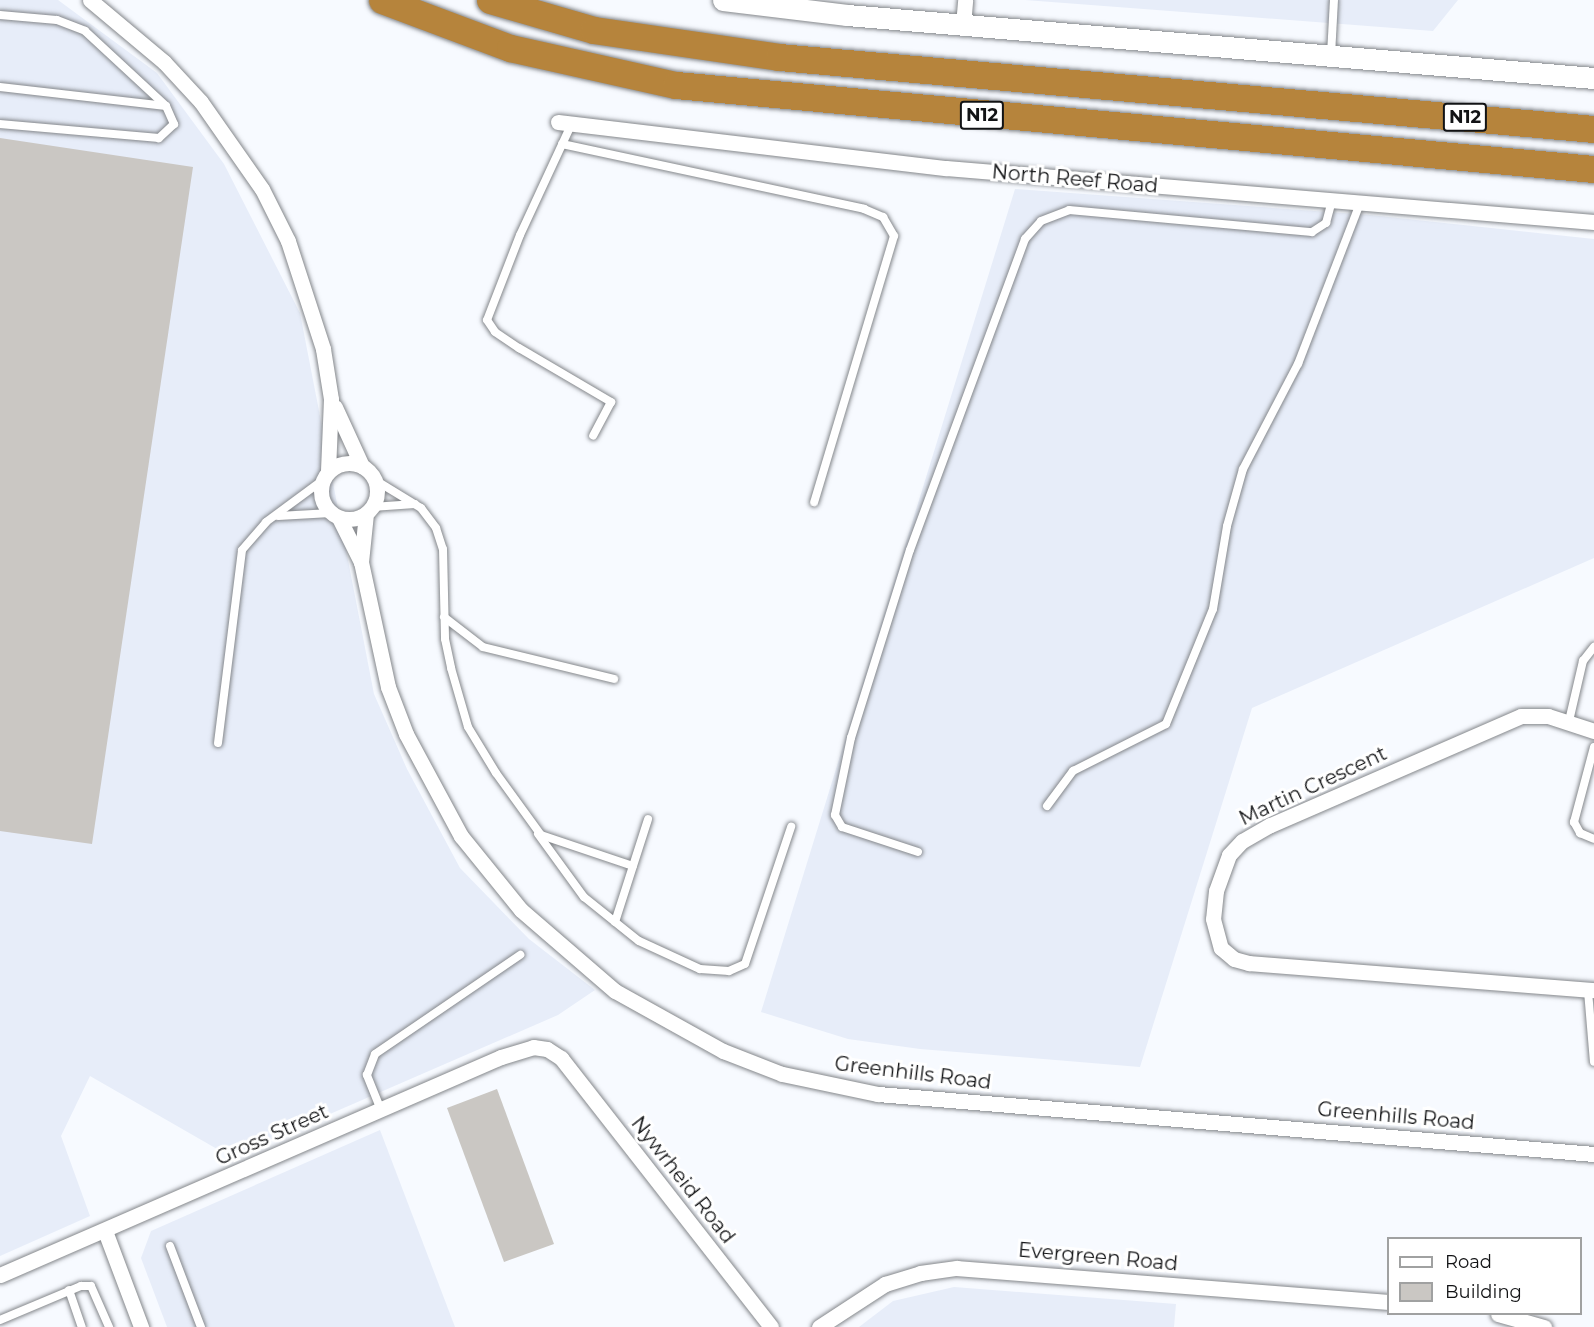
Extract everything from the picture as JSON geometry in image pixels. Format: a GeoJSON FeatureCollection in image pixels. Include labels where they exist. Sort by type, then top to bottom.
{"type":"FeatureCollection","features":[{"type":"Feature","properties":{"kind":"highway","name":"N12"},"geometry":{"type":"LineString","coordinates":[[382,0],[510,48],[676,86],[1594,169]]}},
{"type":"Feature","properties":{"kind":"highway","name":"N12"},"geometry":{"type":"LineString","coordinates":[[490,0],[594,30],[779,57],[1594,129]]}},
{"type":"Feature","properties":{"kind":"main road"},"geometry":{"type":"LineString","coordinates":[[723,0],[963,25],[1594,78]]}},
{"type":"Feature","properties":{"kind":"street"},"geometry":{"type":"LineString","coordinates":[[90,0],[164,62],[201,102],[262,189],[307,291],[331,399],[362,466],[375,480],[377,489],[369,510],[335,515],[321,498],[331,399]]}},
{"type":"Feature","properties":{"kind":"street"},"geometry":{"type":"LineString","coordinates":[[963,25],[965,0]]}},
{"type":"Feature","properties":{"kind":"street","name":"North Reef Road"},"geometry":{"type":"LineString","coordinates":[[565,123],[946,168],[1594,222]]}},
{"type":"Feature","properties":{"kind":"street"},"geometry":{"type":"LineString","coordinates":[[325,476],[344,463],[362,466]]}},
{"type":"Feature","properties":{"kind":"street","name":"Greenhills Road"},"geometry":{"type":"LineString","coordinates":[[369,510],[361,562],[373,630],[399,715],[436,794],[481,863],[521,910],[615,991],[723,1051],[782,1074],[878,1094],[1594,1154]]}},
{"type":"Feature","properties":{"kind":"street","name":"Greenhills Road"},"geometry":{"type":"LineString","coordinates":[[335,515],[361,562]]}},
{"type":"Feature","properties":{"kind":"street","name":"Martin Crescent"},"geometry":{"type":"LineString","coordinates":[[1591,990],[1248,963],[1234,959],[1221,948],[1213,919],[1224,864],[1232,850],[1248,837],[1521,716],[1548,716],[1594,731]]}},
{"type":"Feature","properties":{"kind":"street","name":"Gross Street"},"geometry":{"type":"LineString","coordinates":[[0,1275],[519,1050],[547,1049],[561,1058]]}},
{"type":"Feature","properties":{"kind":"street","name":"Nywrheid Road"},"geometry":{"type":"LineString","coordinates":[[561,1058],[771,1327]]}},
{"type":"Feature","properties":{"kind":"street"},"geometry":{"type":"LineString","coordinates":[[105,1231],[141,1327]]}},
{"type":"Feature","properties":{"kind":"street","name":"Evergreen Road"},"geometry":{"type":"LineString","coordinates":[[819,1327],[885,1284],[920,1273],[957,1268],[1387,1302]]}},
{"type":"Feature","properties":{"kind":"street"},"geometry":{"type":"LineString","coordinates":[[1502,1315],[1544,1327]]}},
{"type":"Feature","properties":{"kind":"lane"},"geometry":{"type":"LineString","coordinates":[[1331,56],[1334,0]]}},
{"type":"Feature","properties":{"kind":"lane"},"geometry":{"type":"LineString","coordinates":[[0,15],[57,20],[85,31],[166,106],[174,124],[159,138],[0,124]]}},
{"type":"Feature","properties":{"kind":"lane"},"geometry":{"type":"LineString","coordinates":[[0,87],[166,106]]}},
{"type":"Feature","properties":{"kind":"lane"},"geometry":{"type":"LineString","coordinates":[[565,123],[562,144],[488,320],[495,333],[611,402],[592,436]]}},
{"type":"Feature","properties":{"kind":"lane"},"geometry":{"type":"LineString","coordinates":[[562,144],[864,209],[884,217],[894,236],[814,502]]}},
{"type":"Feature","properties":{"kind":"lane"},"geometry":{"type":"LineString","coordinates":[[918,852],[842,827],[835,815],[851,738],[910,550],[1030,232],[1048,217],[1069,210],[1312,232],[1326,223],[1332,200]]}},
{"type":"Feature","properties":{"kind":"lane"},"geometry":{"type":"LineString","coordinates":[[1047,806],[1073,771],[1156,732],[1171,715],[1213,609],[1227,526],[1244,469],[1298,364],[1360,203]]}},
{"type":"Feature","properties":{"kind":"lane"},"geometry":{"type":"LineString","coordinates":[[218,742],[242,549],[257,530],[325,476]]}},
{"type":"Feature","properties":{"kind":"lane"},"geometry":{"type":"LineString","coordinates":[[375,480],[415,504],[436,528],[443,549],[444,616],[451,668],[468,727],[535,830],[584,897],[639,941],[700,969],[729,971],[745,964],[791,827]]}},
{"type":"Feature","properties":{"kind":"lane"},"geometry":{"type":"LineString","coordinates":[[369,510],[415,504]]}},
{"type":"Feature","properties":{"kind":"lane"},"geometry":{"type":"LineString","coordinates":[[276,516],[335,515]]}},
{"type":"Feature","properties":{"kind":"lane"},"geometry":{"type":"LineString","coordinates":[[444,616],[483,647],[614,679]]}},
{"type":"Feature","properties":{"kind":"lane"},"geometry":{"type":"LineString","coordinates":[[1569,721],[1583,661],[1594,647]]}},
{"type":"Feature","properties":{"kind":"lane"},"geometry":{"type":"LineString","coordinates":[[1594,747],[1574,822],[1580,833],[1594,839]]}},
{"type":"Feature","properties":{"kind":"lane"},"geometry":{"type":"LineString","coordinates":[[615,922],[648,819]]}},
{"type":"Feature","properties":{"kind":"lane"},"geometry":{"type":"LineString","coordinates":[[535,830],[633,866]]}},
{"type":"Feature","properties":{"kind":"lane"},"geometry":{"type":"LineString","coordinates":[[381,1110],[367,1075],[375,1054],[520,955]]}},
{"type":"Feature","properties":{"kind":"lane"},"geometry":{"type":"LineString","coordinates":[[1591,990],[1594,1062]]}},
{"type":"Feature","properties":{"kind":"lane"},"geometry":{"type":"LineString","coordinates":[[170,1246],[201,1327]]}},
{"type":"Feature","properties":{"kind":"lane"},"geometry":{"type":"LineString","coordinates":[[0,1320],[69,1290],[91,1286],[109,1327]]}},
{"type":"Feature","properties":{"kind":"lane"},"geometry":{"type":"LineString","coordinates":[[69,1290],[82,1327]]}},
{"type":"Feature","properties":{"kind":"shaded area"},"geometry":{"type":"Polygon","coordinates":[[[0,0],[58,0],[157,73],[224,164],[300,313],[374,694],[407,769],[460,868],[529,939],[595,990],[558,1015],[231,1157],[90,1076],[61,1136],[90,1216],[0,1256],[0,0]]]}},
{"type":"Feature","properties":{"kind":"shaded area"},"geometry":{"type":"Polygon","coordinates":[[[1025,0],[1458,0],[1433,31],[1025,0]]]}},
{"type":"Feature","properties":{"kind":"shaded area"},"geometry":{"type":"Polygon","coordinates":[[[1015,189],[1370,215],[1594,239],[1594,558],[1252,708],[1140,1067],[920,1049],[848,1039],[761,1012],[1015,189]]]}},
{"type":"Feature","properties":{"kind":"shaded area"},"geometry":{"type":"Polygon","coordinates":[[[380,1130],[455,1327],[167,1327],[141,1258],[151,1231],[380,1130]]]}},
{"type":"Feature","properties":{"kind":"shaded area"},"geometry":{"type":"Polygon","coordinates":[[[954,1287],[1176,1304],[1174,1327],[859,1327],[893,1301],[954,1287]]]}},
{"type":"Feature","properties":{"kind":"building"},"geometry":{"type":"Polygon","coordinates":[[[0,138],[193,167],[92,844],[0,831],[0,138]]]}},
{"type":"Feature","properties":{"kind":"building"},"geometry":{"type":"Polygon","coordinates":[[[497,1089],[554,1244],[504,1262],[447,1108],[497,1089]]]}}]}
